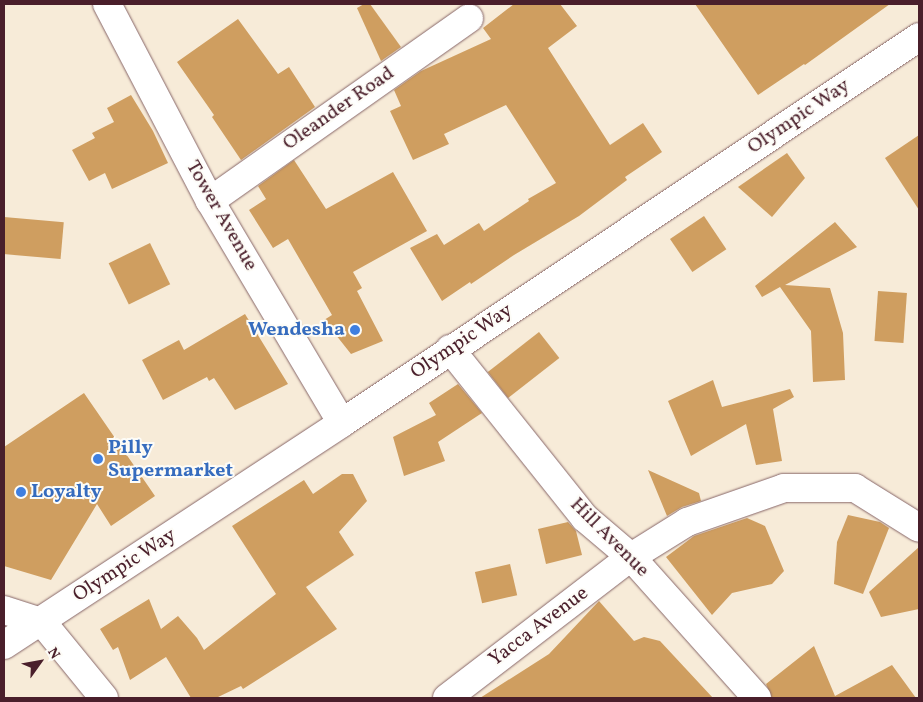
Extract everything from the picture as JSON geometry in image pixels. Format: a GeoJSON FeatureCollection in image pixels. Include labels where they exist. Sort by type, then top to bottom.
{"type":"FeatureCollection","features":[{"type":"Feature","properties":{"kind":"street","name":"Tower Avenue"},"geometry":{"type":"LineString","coordinates":[[107,4],[210,201],[342,423]]}},
{"type":"Feature","properties":{"kind":"street","name":"Oleander Road"},"geometry":{"type":"LineString","coordinates":[[210,201],[469,18]]}},
{"type":"Feature","properties":{"kind":"street","name":"Olympic Way"},"geometry":{"type":"LineString","coordinates":[[4,645],[42,622],[342,423],[919,37]]}},
{"type":"Feature","properties":{"kind":"street","name":"Hill Avenue"},"geometry":{"type":"LineString","coordinates":[[450,349],[584,518],[630,557],[757,698]]}},
{"type":"Feature","properties":{"kind":"street","name":"Yacca Avenue"},"geometry":{"type":"LineString","coordinates":[[447,698],[630,557],[687,522],[784,488],[855,488],[919,528]]}},
{"type":"Feature","properties":{"kind":"street"},"geometry":{"type":"LineString","coordinates":[[4,610],[42,622],[104,698]]}},
{"type":"Feature","properties":{"kind":"building"},"geometry":{"type":"Polygon","coordinates":[[[364,4],[370,4],[401,47],[381,61],[357,8],[364,4]]]}},
{"type":"Feature","properties":{"kind":"building"},"geometry":{"type":"Polygon","coordinates":[[[514,4],[560,4],[577,26],[548,48],[610,145],[643,123],[662,152],[625,177],[627,180],[579,216],[442,301],[410,248],[437,234],[444,245],[479,223],[484,231],[529,201],[528,199],[556,183],[506,105],[444,134],[449,144],[413,160],[390,111],[401,106],[394,90],[421,71],[491,39],[483,28],[514,4]]]}},
{"type":"Feature","properties":{"kind":"building"},"geometry":{"type":"Polygon","coordinates":[[[695,4],[890,4],[805,65],[758,95],[695,4]]]}},
{"type":"Feature","properties":{"kind":"building"},"geometry":{"type":"Polygon","coordinates":[[[238,19],[278,74],[289,67],[315,107],[241,160],[212,117],[214,115],[177,62],[238,19]]]}},
{"type":"Feature","properties":{"kind":"building"},"geometry":{"type":"Polygon","coordinates":[[[131,95],[153,131],[168,163],[112,189],[105,173],[89,181],[72,150],[95,138],[92,133],[114,122],[107,108],[131,95]]]}},
{"type":"Feature","properties":{"kind":"building"},"geometry":{"type":"Polygon","coordinates":[[[919,135],[919,210],[885,158],[919,135]]]}},
{"type":"Feature","properties":{"kind":"building"},"geometry":{"type":"Polygon","coordinates":[[[787,153],[805,178],[772,217],[738,187],[787,153]]]}},
{"type":"Feature","properties":{"kind":"building"},"geometry":{"type":"Polygon","coordinates":[[[294,160],[326,209],[393,172],[427,231],[353,272],[362,288],[357,291],[383,341],[351,354],[324,320],[332,315],[288,239],[273,248],[249,210],[266,199],[258,186],[294,160]]]}},
{"type":"Feature","properties":{"kind":"building"},"geometry":{"type":"Polygon","coordinates":[[[704,216],[726,249],[692,272],[670,239],[704,216]]]}},
{"type":"Feature","properties":{"kind":"building"},"geometry":{"type":"Polygon","coordinates":[[[4,217],[64,222],[61,259],[4,254],[4,217]]]}},
{"type":"Feature","properties":{"kind":"building"},"geometry":{"type":"Polygon","coordinates":[[[835,222],[857,247],[785,285],[830,288],[843,333],[845,380],[813,382],[811,331],[780,287],[762,297],[755,286],[835,222]]]}},
{"type":"Feature","properties":{"kind":"building"},"geometry":{"type":"Polygon","coordinates":[[[150,243],[170,284],[129,305],[109,263],[150,243]]]}},
{"type":"Feature","properties":{"kind":"building"},"geometry":{"type":"Polygon","coordinates":[[[878,291],[907,293],[903,343],[875,341],[878,291]]]}},
{"type":"Feature","properties":{"kind":"building"},"geometry":{"type":"Polygon","coordinates":[[[245,314],[288,384],[235,410],[214,378],[209,381],[207,377],[163,400],[142,360],[179,340],[184,350],[245,314]]]}},
{"type":"Feature","properties":{"kind":"building"},"geometry":{"type":"Polygon","coordinates":[[[539,332],[559,358],[508,398],[488,372],[539,332]]]}},
{"type":"Feature","properties":{"kind":"building"},"geometry":{"type":"Polygon","coordinates":[[[713,380],[722,407],[790,389],[794,397],[773,409],[782,461],[756,465],[746,424],[691,456],[668,401],[713,380]]]}},
{"type":"Feature","properties":{"kind":"building"},"geometry":{"type":"Polygon","coordinates":[[[458,384],[482,413],[438,442],[445,461],[404,476],[393,437],[436,415],[429,403],[458,384]]]}},
{"type":"Feature","properties":{"kind":"building"},"geometry":{"type":"Polygon","coordinates":[[[84,393],[155,496],[111,526],[97,504],[51,580],[4,566],[4,447],[84,393]]]}},
{"type":"Feature","properties":{"kind":"building"},"geometry":{"type":"Polygon","coordinates":[[[648,470],[699,493],[701,501],[682,507],[667,516],[648,470]]]}},
{"type":"Feature","properties":{"kind":"building"},"geometry":{"type":"Polygon","coordinates":[[[342,474],[353,474],[367,501],[339,532],[354,555],[306,587],[337,629],[243,689],[241,686],[216,698],[191,698],[166,657],[130,680],[118,647],[113,650],[100,629],[149,599],[161,629],[178,616],[197,638],[204,650],[276,594],[232,526],[304,480],[313,494],[342,474]]]}},
{"type":"Feature","properties":{"kind":"building"},"geometry":{"type":"Polygon","coordinates":[[[848,515],[880,522],[889,528],[863,594],[834,584],[837,542],[848,515]]]}},
{"type":"Feature","properties":{"kind":"building"},"geometry":{"type":"Polygon","coordinates":[[[747,518],[765,526],[784,571],[772,584],[732,593],[712,615],[666,557],[694,536],[747,518]]]}},
{"type":"Feature","properties":{"kind":"building"},"geometry":{"type":"Polygon","coordinates":[[[568,522],[576,531],[582,555],[546,564],[538,529],[568,522]]]}},
{"type":"Feature","properties":{"kind":"building"},"geometry":{"type":"Polygon","coordinates":[[[919,547],[919,609],[881,617],[869,592],[919,547]]]}},
{"type":"Feature","properties":{"kind":"building"},"geometry":{"type":"Polygon","coordinates":[[[510,564],[517,595],[482,603],[475,572],[510,564]]]}},
{"type":"Feature","properties":{"kind":"building"},"geometry":{"type":"Polygon","coordinates":[[[599,601],[634,641],[644,637],[660,641],[713,698],[480,698],[549,654],[599,601]]]}},
{"type":"Feature","properties":{"kind":"building"},"geometry":{"type":"Polygon","coordinates":[[[814,646],[835,696],[892,665],[916,698],[772,698],[766,684],[814,646]]]}},
{"type":"Feature","properties":{"kind":"place","name":"Wendesha"},"geometry":{"type":"Point","coordinates":[355,330]}},
{"type":"Feature","properties":{"kind":"place","name":"Pilly Supermarket"},"geometry":{"type":"Point","coordinates":[98,459]}},
{"type":"Feature","properties":{"kind":"place","name":"Loyalty"},"geometry":{"type":"Point","coordinates":[21,492]}}]}
